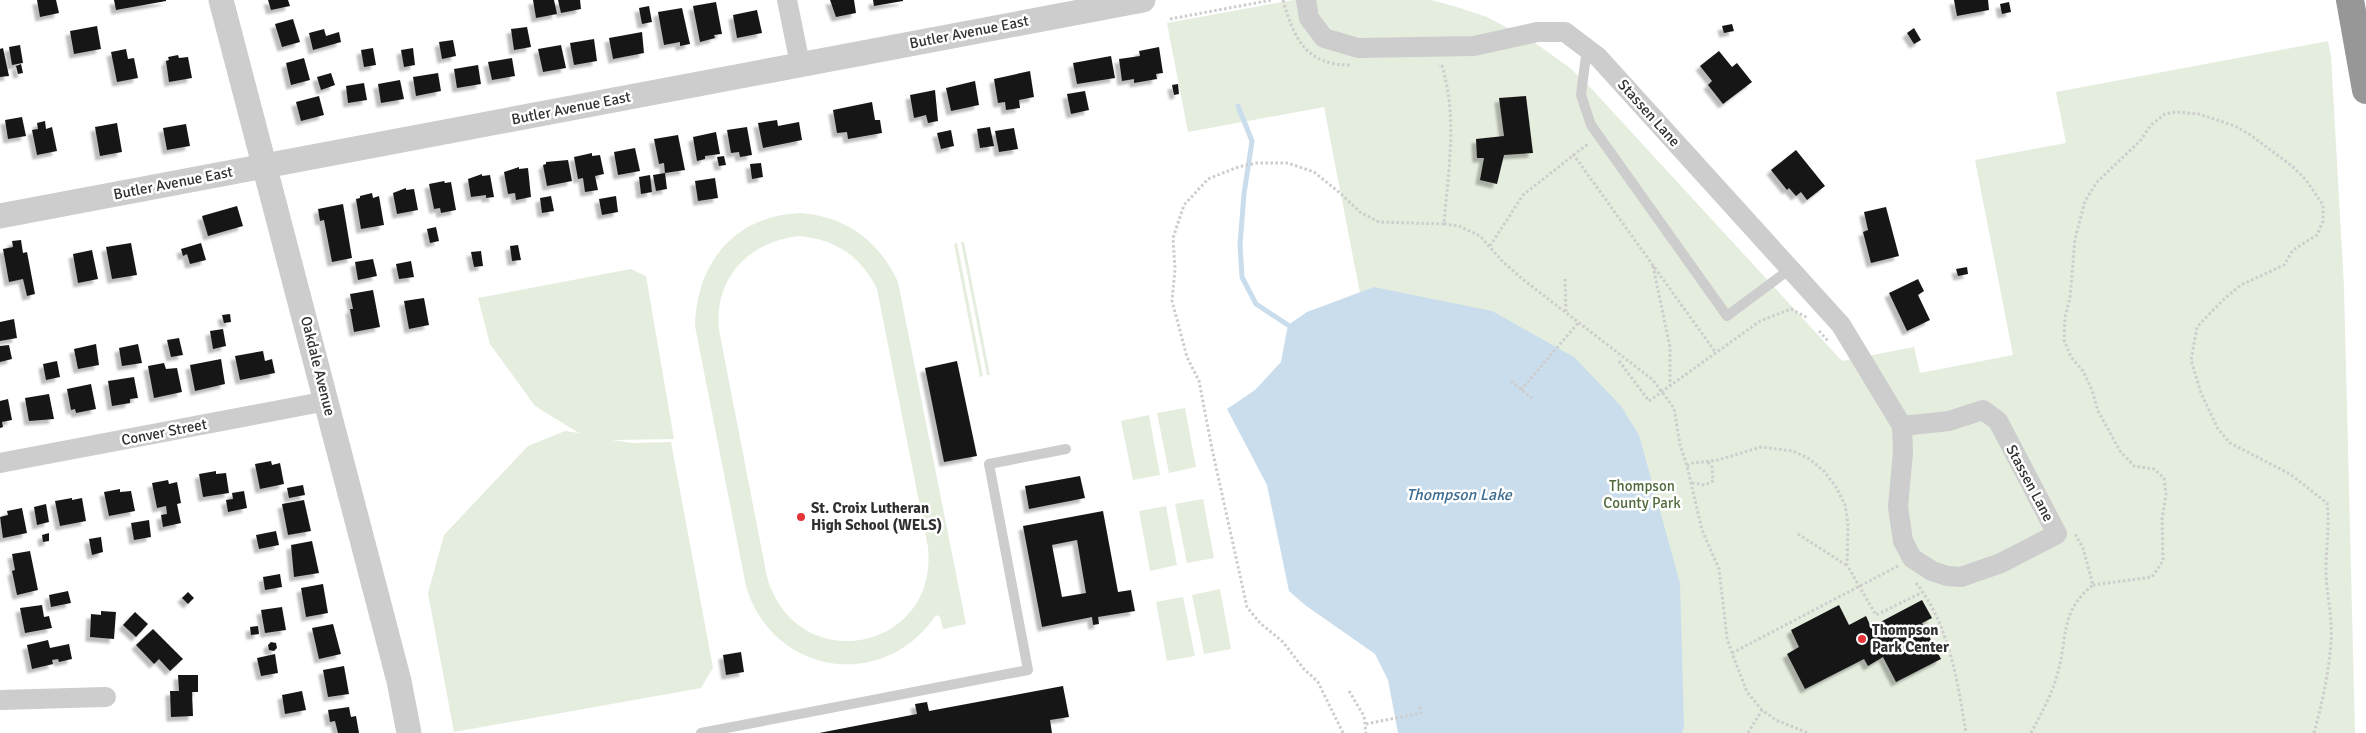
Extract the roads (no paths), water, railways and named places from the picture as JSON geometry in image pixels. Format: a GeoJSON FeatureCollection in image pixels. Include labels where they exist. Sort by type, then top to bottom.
{"type":"FeatureCollection","features":[{"type":"Feature","properties":{"kind":"highway"},"geometry":{"type":"LineString","coordinates":[[2350,0],[2366,90]]}},
{"type":"Feature","properties":{"kind":"street","name":"Oakdale Avenue"},"geometry":{"type":"LineString","coordinates":[[221,0],[327,401],[399,681],[410,733]]}},
{"type":"Feature","properties":{"kind":"street"},"geometry":{"type":"LineString","coordinates":[[788,0],[800,64]]}},
{"type":"Feature","properties":{"kind":"street","name":"Butler Avenue East"},"geometry":{"type":"LineString","coordinates":[[0,216],[1143,0]]}},
{"type":"Feature","properties":{"kind":"street","name":"Stassen Lane"},"geometry":{"type":"LineString","coordinates":[[1306,0],[1309,18],[1324,38],[1358,48],[1474,46],[1537,32],[1565,32],[1598,57],[1840,325],[1902,426],[1903,452],[1898,507],[1903,541],[1912,558],[1932,571],[1947,576],[1961,577],[2001,563],[2057,534],[1998,420],[1983,410],[1949,422],[1902,426]]}},
{"type":"Feature","properties":{"kind":"street","name":"Conver Street"},"geometry":{"type":"LineString","coordinates":[[0,463],[327,401]]}},
{"type":"Feature","properties":{"kind":"street"},"geometry":{"type":"LineString","coordinates":[[0,700],[106,697]]}},
{"type":"Feature","properties":{"kind":"lane"},"geometry":{"type":"LineString","coordinates":[[1587,48],[1581,95],[1591,125],[1727,316],[1790,269]]}},
{"type":"Feature","properties":{"kind":"lane"},"geometry":{"type":"LineString","coordinates":[[701,733],[715,732],[1028,670],[989,464],[1066,449]]}},
{"type":"Feature","properties":{"kind":"water","name":"Thompson Lake"},"geometry":{"type":"Polygon","coordinates":[[[1374,287],[1492,311],[1574,357],[1621,406],[1639,435],[1680,583],[1684,726],[1682,733],[1398,733],[1388,680],[1375,654],[1305,605],[1289,591],[1267,485],[1227,409],[1255,390],[1281,362],[1288,325],[1307,312],[1374,287]]]}},
{"type":"Feature","properties":{"kind":"waterway"},"geometry":{"type":"LineString","coordinates":[[1238,106],[1252,141],[1244,194],[1240,245],[1242,277],[1256,304],[1288,325]]}},
{"type":"Feature","properties":{"kind":"place","name":"St. Croix Lutheran High School (WELS)"},"geometry":{"type":"Point","coordinates":[801,517]}},
{"type":"Feature","properties":{"kind":"place","name":"Thompson Park Center"},"geometry":{"type":"Point","coordinates":[1862,639]}},
{"type":"Feature","properties":{"kind":"park label","name":"Thompson County Park"},"geometry":{"type":"Point","coordinates":[1642,494]}}]}
